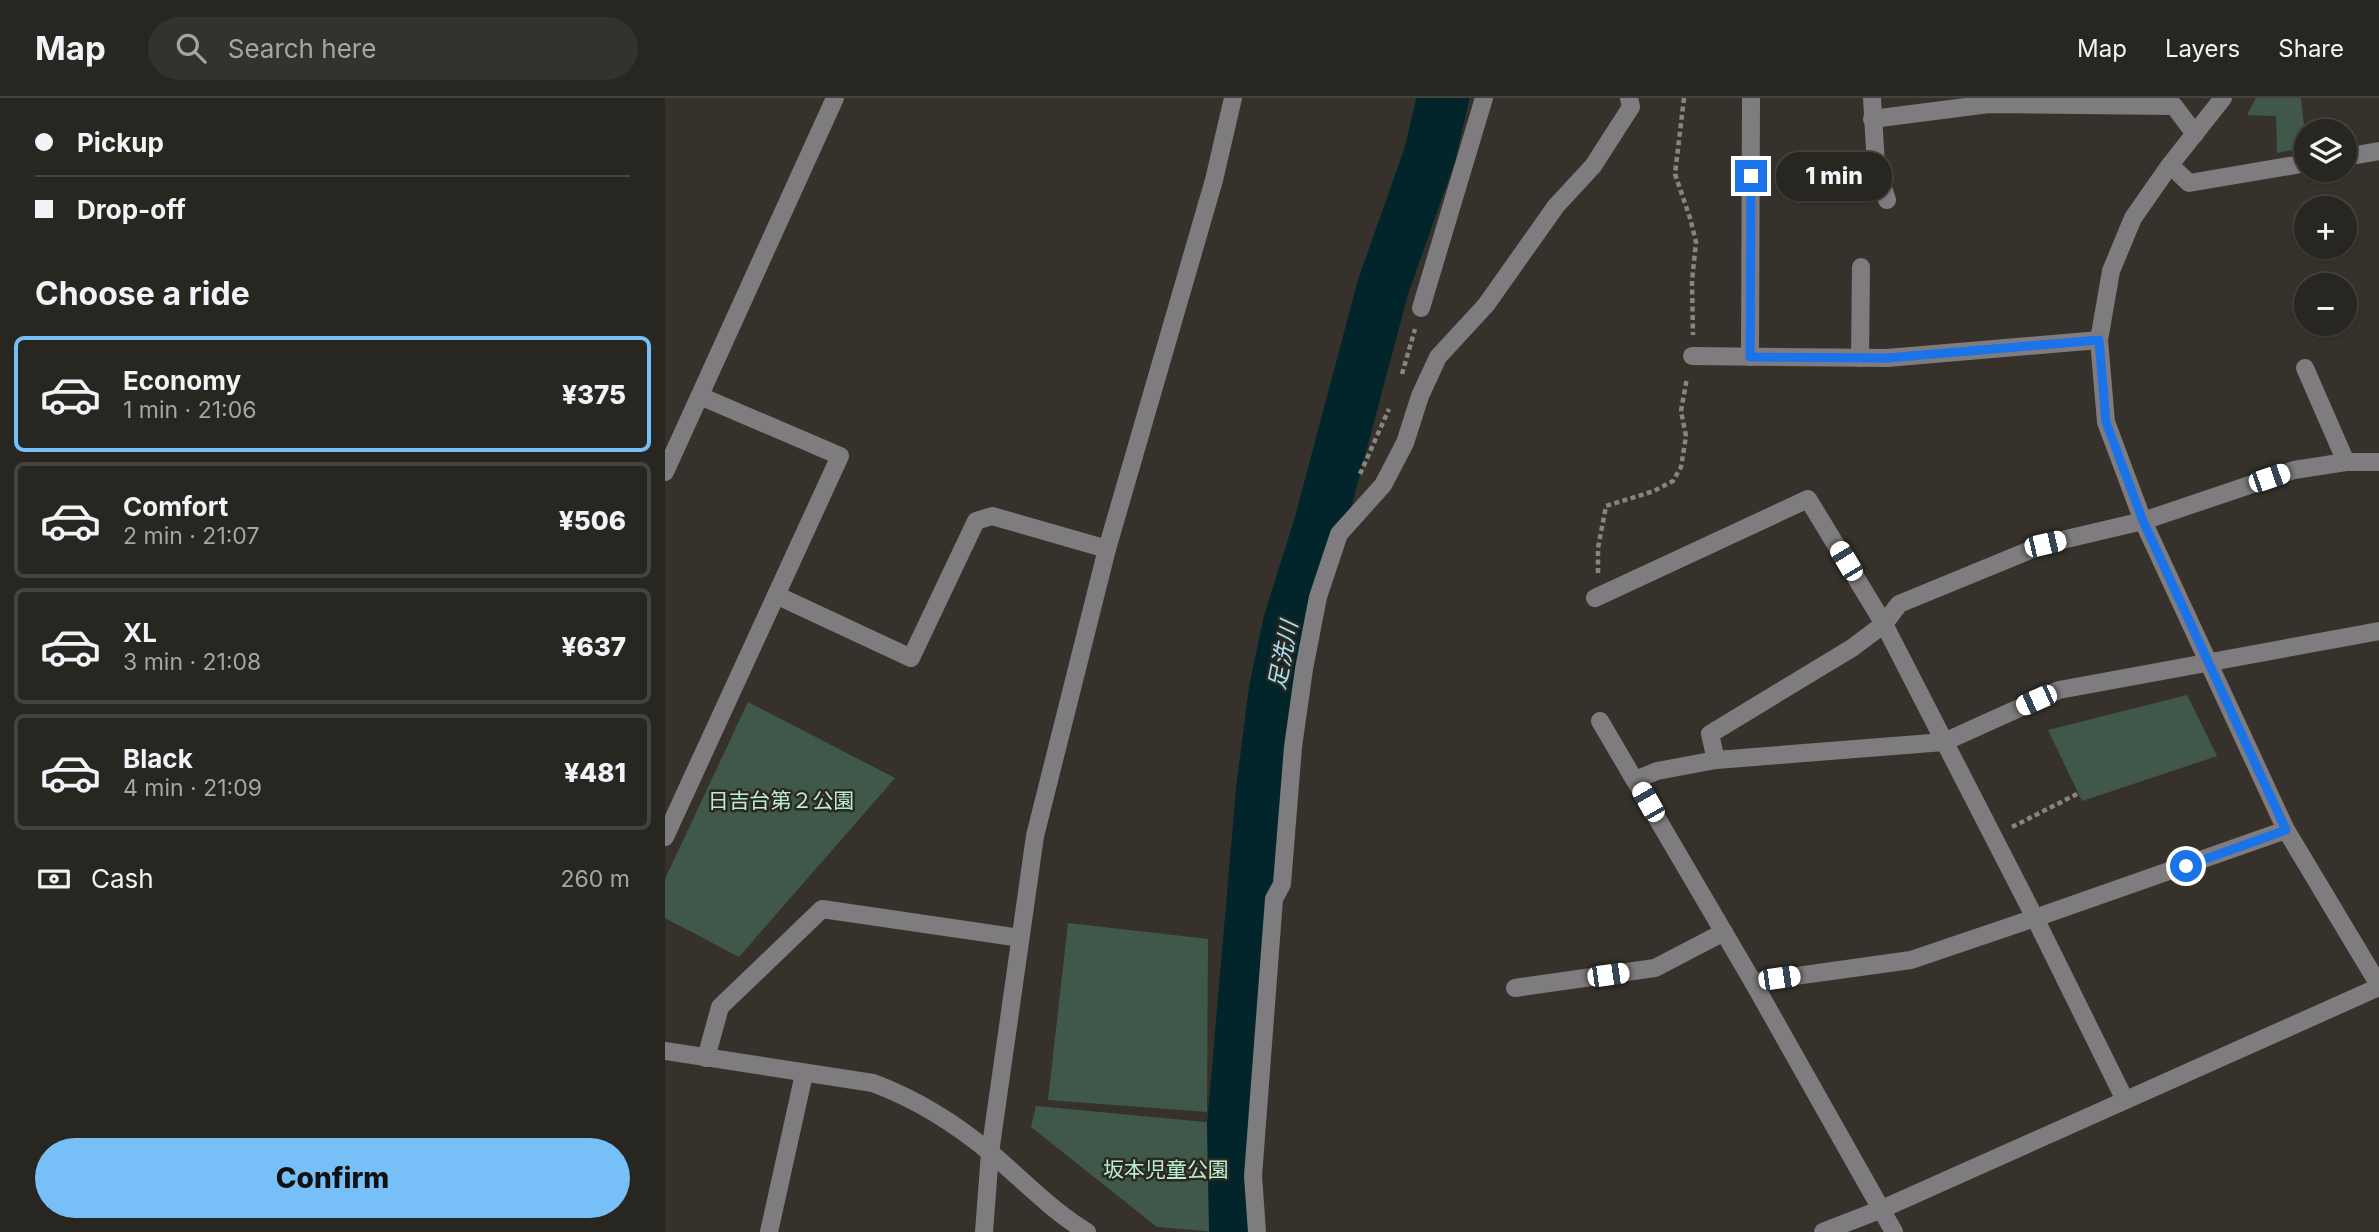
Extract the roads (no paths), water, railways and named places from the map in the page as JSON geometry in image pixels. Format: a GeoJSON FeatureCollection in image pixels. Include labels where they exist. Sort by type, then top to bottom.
{"type":"FeatureCollection","features":[{"type":"Feature","properties":{"kind":"street"},"geometry":{"type":"LineString","coordinates":[[665,472],[835,98]]}},
{"type":"Feature","properties":{"kind":"street"},"geometry":{"type":"LineString","coordinates":[[984,1232],[990,1153],[1035,836],[1107,549],[1214,180],[1233,98]]}},
{"type":"Feature","properties":{"kind":"street"},"geometry":{"type":"LineString","coordinates":[[1421,308],[1484,98]]}},
{"type":"Feature","properties":{"kind":"street"},"geometry":{"type":"LineString","coordinates":[[1257,1232],[1253,1176],[1274,899],[1282,884],[1293,747],[1318,597],[1339,534],[1383,485],[1405,443],[1420,396],[1438,357],[1486,305],[1556,206],[1593,166],[1632,107],[1629,98]]}},
{"type":"Feature","properties":{"kind":"street"},"geometry":{"type":"LineString","coordinates":[[1750,357],[1751,98]]}},
{"type":"Feature","properties":{"kind":"street"},"geometry":{"type":"LineString","coordinates":[[1872,98],[1876,166],[1887,200]]}},
{"type":"Feature","properties":{"kind":"street"},"geometry":{"type":"LineString","coordinates":[[1823,1232],[1882,1209],[2379,986],[2286,830],[2143,521],[2106,422],[2099,340],[2111,271],[2133,218],[2170,165],[2223,98]]}},
{"type":"Feature","properties":{"kind":"street"},"geometry":{"type":"LineString","coordinates":[[1872,119],[1989,104],[2174,106],[2195,134]]}},
{"type":"Feature","properties":{"kind":"street"},"geometry":{"type":"LineString","coordinates":[[2357,155],[2379,151]]}},
{"type":"Feature","properties":{"kind":"street"},"geometry":{"type":"LineString","coordinates":[[2170,165],[2189,183],[2294,165]]}},
{"type":"Feature","properties":{"kind":"street"},"geometry":{"type":"LineString","coordinates":[[1860,358],[1861,267]]}},
{"type":"Feature","properties":{"kind":"street"},"geometry":{"type":"LineString","coordinates":[[1692,356],[1887,358],[2099,340]]}},
{"type":"Feature","properties":{"kind":"street"},"geometry":{"type":"LineString","coordinates":[[2305,368],[2346,462]]}},
{"type":"Feature","properties":{"kind":"street"},"geometry":{"type":"LineString","coordinates":[[665,837],[840,456],[700,396]]}},
{"type":"Feature","properties":{"kind":"street"},"geometry":{"type":"LineString","coordinates":[[1716,760],[1710,734],[1852,648],[1884,624],[1899,604],[2045,544],[2143,521],[2294,470],[2346,462],[2379,462]]}},
{"type":"Feature","properties":{"kind":"street"},"geometry":{"type":"LineString","coordinates":[[1595,598],[1808,499],[1884,624],[2125,1100]]}},
{"type":"Feature","properties":{"kind":"street"},"geometry":{"type":"LineString","coordinates":[[776,596],[911,658],[976,521],[992,516],[1107,549]]}},
{"type":"Feature","properties":{"kind":"street"},"geometry":{"type":"LineString","coordinates":[[1635,780],[1657,771],[1716,760],[1944,741],[2059,690],[2379,631]]}},
{"type":"Feature","properties":{"kind":"street"},"geometry":{"type":"LineString","coordinates":[[1600,720],[1753,982],[1893,1232]]}},
{"type":"Feature","properties":{"kind":"street"},"geometry":{"type":"LineString","coordinates":[[1753,982],[1910,960],[2286,830]]}},
{"type":"Feature","properties":{"kind":"street"},"geometry":{"type":"LineString","coordinates":[[706,1058],[720,1007],[821,909],[1020,939]]}},
{"type":"Feature","properties":{"kind":"street"},"geometry":{"type":"LineString","coordinates":[[1515,988],[1655,968],[1724,932]]}},
{"type":"Feature","properties":{"kind":"street"},"geometry":{"type":"LineString","coordinates":[[665,1051],[873,1083],[899,1093],[915,1101],[990,1153],[1066,1219],[1087,1232]]}},
{"type":"Feature","properties":{"kind":"street"},"geometry":{"type":"LineString","coordinates":[[769,1232],[804,1074]]}},
{"type":"Feature","properties":{"kind":"waterway","name":"足洗川"},"geometry":{"type":"LineString","coordinates":[[1235,1232],[1233,1126],[1262,790],[1275,689],[1289,623],[1320,524],[1383,287],[1430,154],[1443,98]]}},
{"type":"Feature","properties":{"kind":"park label","name":"日吉台第２公園"},"geometry":{"type":"Point","coordinates":[781,801]}},
{"type":"Feature","properties":{"kind":"park label","name":"坂本児童公園"},"geometry":{"type":"Point","coordinates":[1166,1170]}}]}
